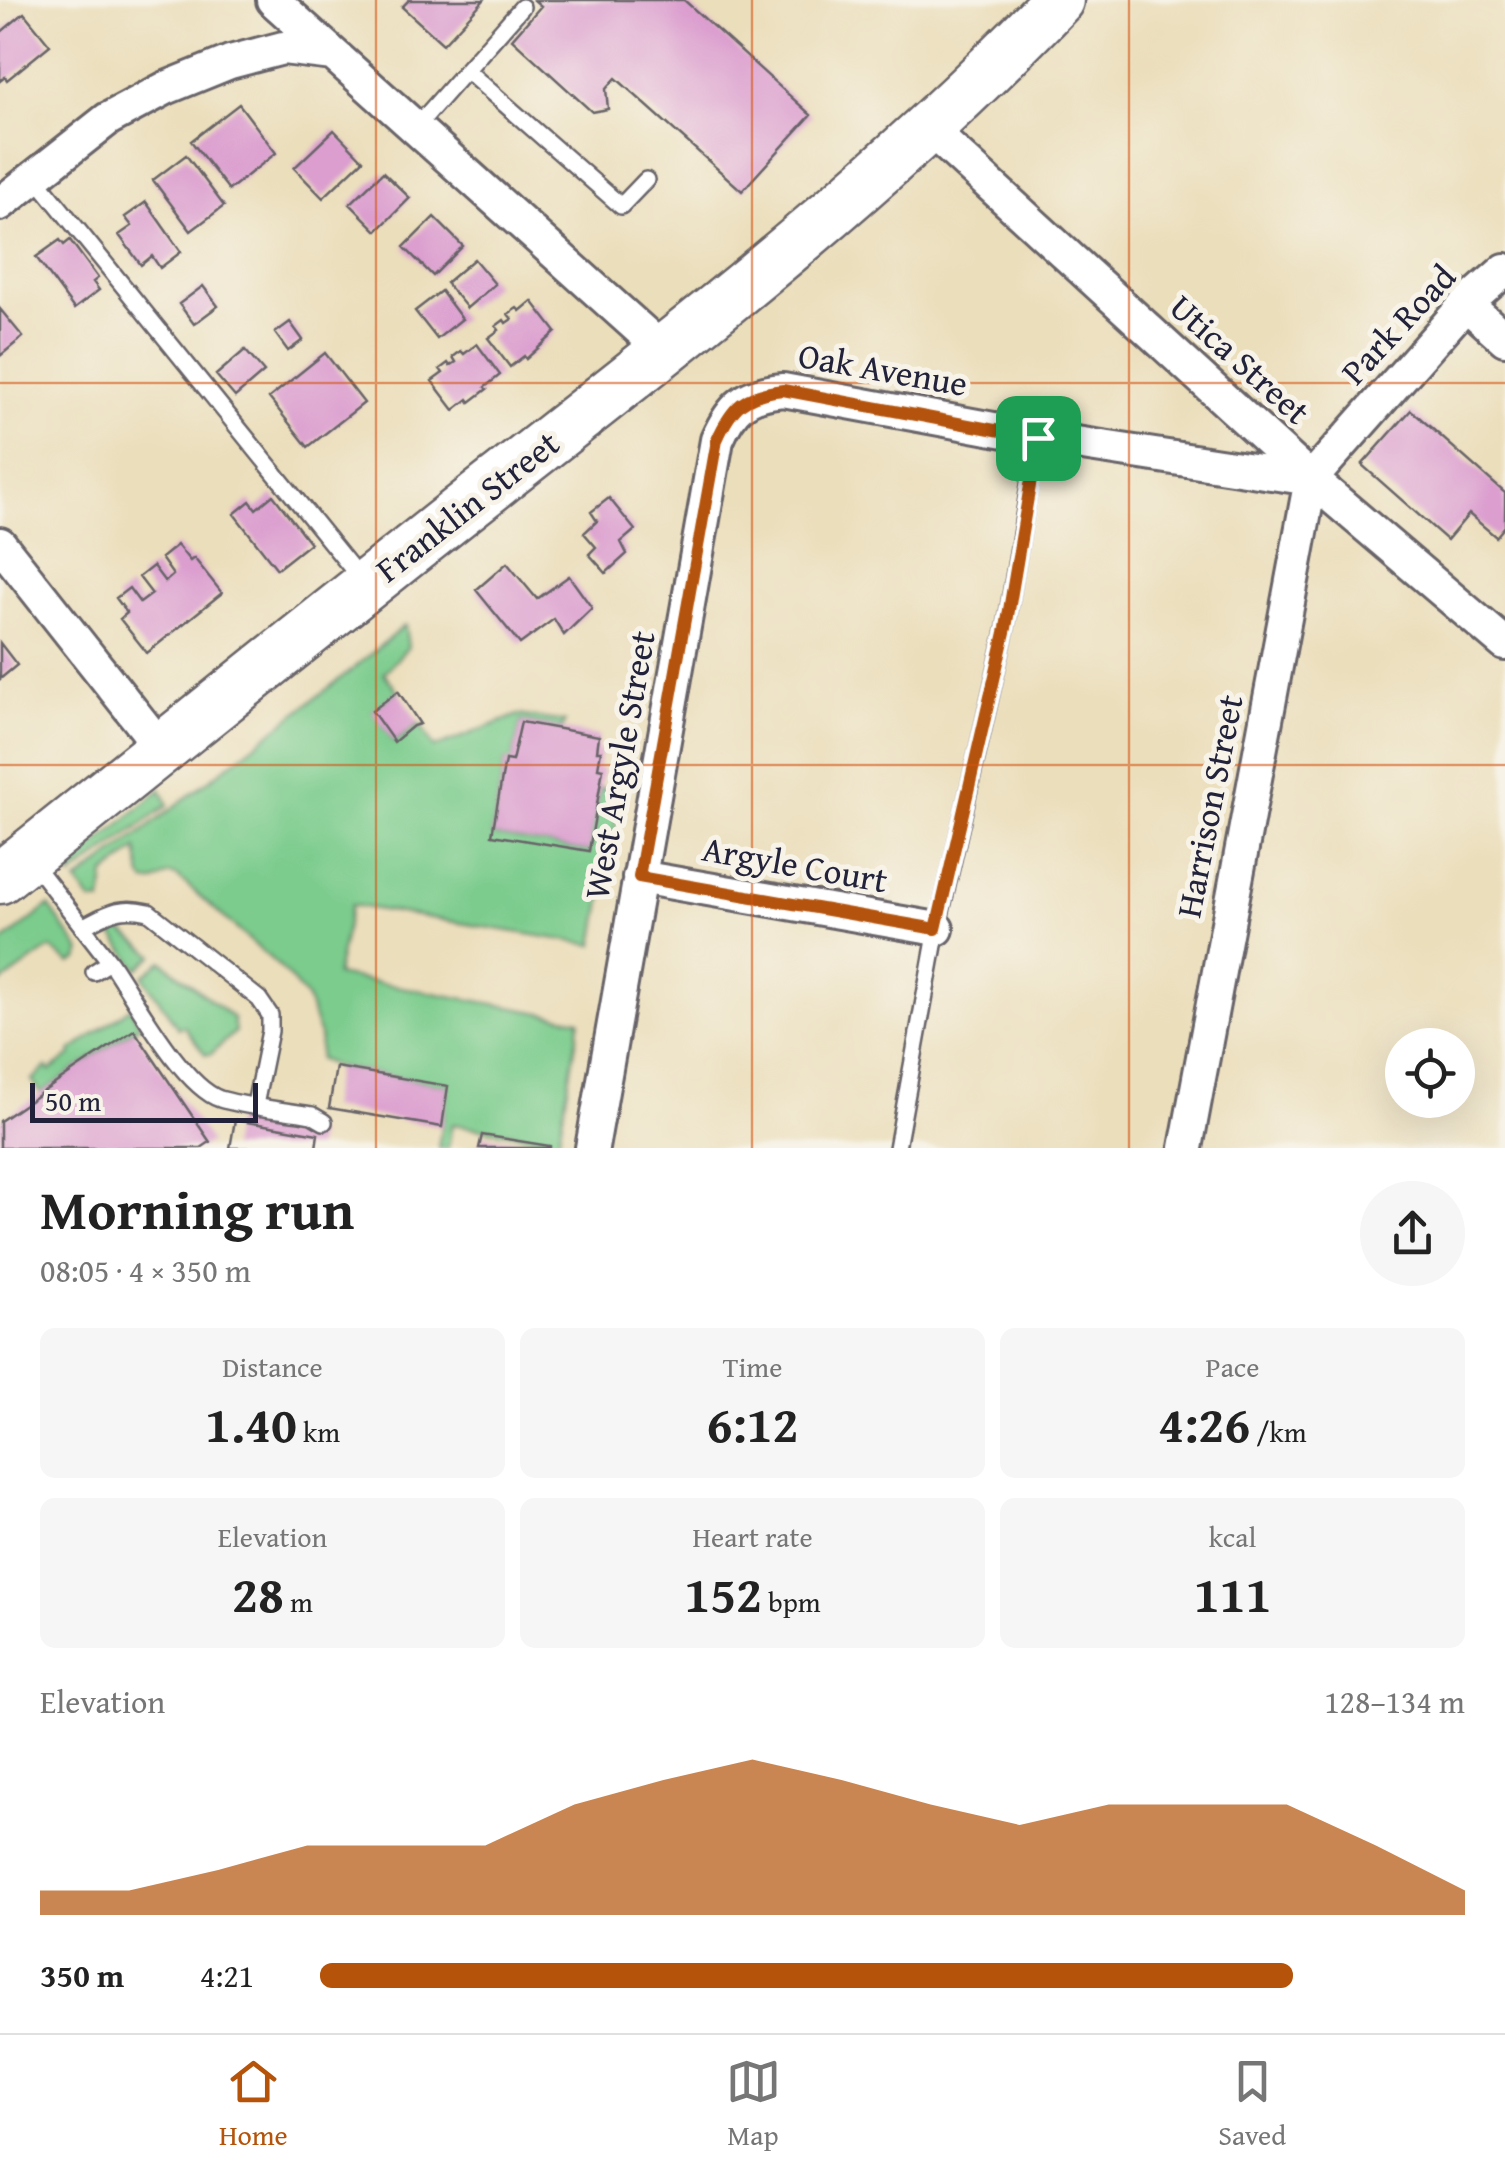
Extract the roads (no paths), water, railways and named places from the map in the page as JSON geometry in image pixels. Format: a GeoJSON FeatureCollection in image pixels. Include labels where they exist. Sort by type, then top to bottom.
{"type":"FeatureCollection","features":[{"type":"Feature","properties":{"kind":"main road","name":"Franklin Street"},"geometry":{"type":"LineString","coordinates":[[14,867],[841,206],[993,68],[1058,0]]}},
{"type":"Feature","properties":{"kind":"street"},"geometry":{"type":"LineString","coordinates":[[285,4],[333,54],[664,351]]}},
{"type":"Feature","properties":{"kind":"street"},"geometry":{"type":"LineString","coordinates":[[0,204],[108,119],[166,88],[230,62],[283,48],[333,54]]}},
{"type":"Feature","properties":{"kind":"street","name":"Utica Street"},"geometry":{"type":"LineString","coordinates":[[926,127],[1311,479],[1505,644]]}},
{"type":"Feature","properties":{"kind":"street","name":"Park Road"},"geometry":{"type":"LineString","coordinates":[[1311,479],[1466,304],[1505,270]]}},
{"type":"Feature","properties":{"kind":"street"},"geometry":{"type":"LineString","coordinates":[[1466,304],[1505,339]]}},
{"type":"Feature","properties":{"kind":"street","name":"Oak Avenue"},"geometry":{"type":"LineString","coordinates":[[740,402],[760,392],[783,390],[1038,438],[1311,479]]}},
{"type":"Feature","properties":{"kind":"street","name":"West Argyle Street"},"geometry":{"type":"LineString","coordinates":[[592,1148],[717,440],[740,402]]}},
{"type":"Feature","properties":{"kind":"street","name":"Harrison Street"},"geometry":{"type":"LineString","coordinates":[[1186,1148],[1311,479]]}},
{"type":"Feature","properties":{"kind":"street"},"geometry":{"type":"LineString","coordinates":[[0,544],[162,749]]}},
{"type":"Feature","properties":{"kind":"street","name":"Argyle Court"},"geometry":{"type":"LineString","coordinates":[[639,877],[936,929]]}},
{"type":"Feature","properties":{"kind":"lane"},"geometry":{"type":"LineString","coordinates":[[415,128],[522,8]]}},
{"type":"Feature","properties":{"kind":"lane"},"geometry":{"type":"LineString","coordinates":[[467,71],[621,206],[646,180]]}},
{"type":"Feature","properties":{"kind":"lane"},"geometry":{"type":"LineString","coordinates":[[34,177],[366,585]]}},
{"type":"Feature","properties":{"kind":"lane"},"geometry":{"type":"LineString","coordinates":[[897,1148],[936,929],[1006,628],[1038,438]]}},
{"type":"Feature","properties":{"kind":"lane"},"geometry":{"type":"LineString","coordinates":[[14,867],[82,927],[200,1088],[218,1098],[312,1115],[324,1122]]}},
{"type":"Feature","properties":{"kind":"lane"},"geometry":{"type":"LineString","coordinates":[[82,927],[127,907],[149,912],[259,999],[270,1015],[270,1031],[255,1105]]}},
{"type":"Feature","properties":{"kind":"lane"},"geometry":{"type":"LineString","coordinates":[[94,972],[110,962]]}}]}
